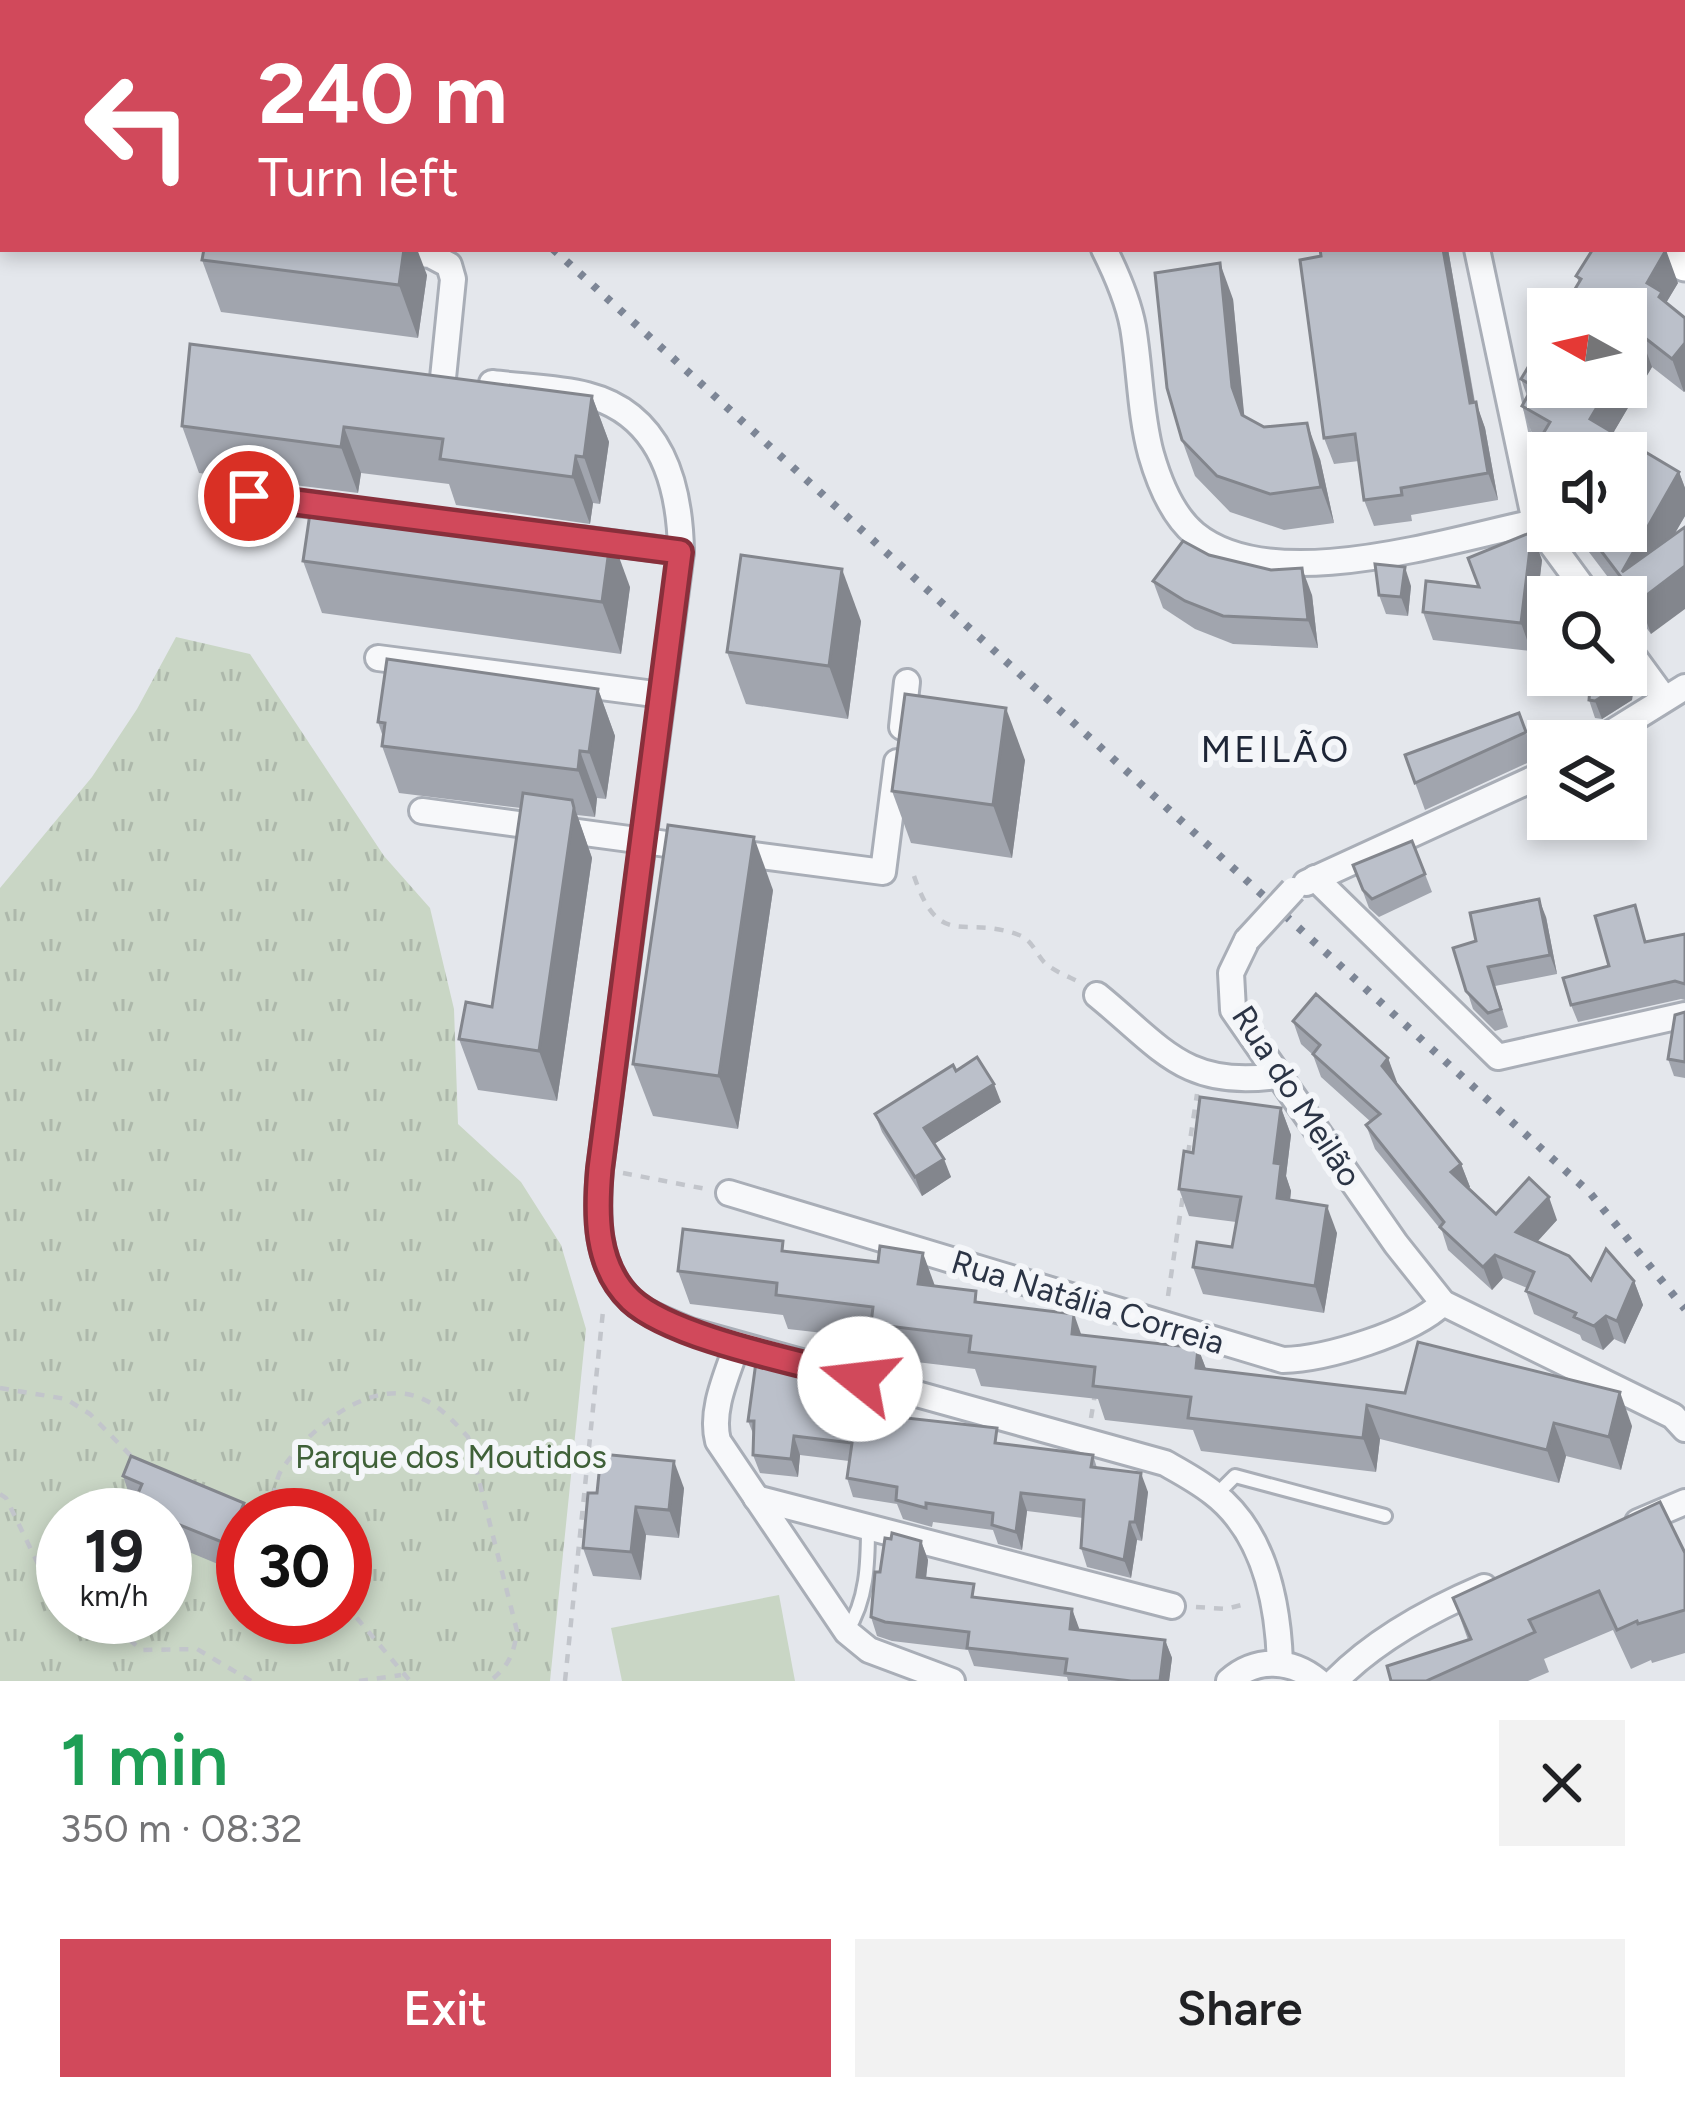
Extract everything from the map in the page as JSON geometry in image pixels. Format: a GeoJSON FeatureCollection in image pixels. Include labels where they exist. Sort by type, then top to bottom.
{"type":"FeatureCollection","features":[{"type":"Feature","properties":{"kind":"street"},"geometry":{"type":"LineString","coordinates":[[404,252],[430,255],[449,266],[453,279],[432,376],[587,395],[626,412],[656,440],[680,512],[680,552],[600,1169],[596,1218],[616,1281],[633,1302],[690,1331],[1165,1462],[1216,1495],[1251,1537],[1274,1597],[1280,1663]]}},
{"type":"Feature","properties":{"kind":"street"},"geometry":{"type":"LineString","coordinates":[[1105,252],[1132,321],[1150,452],[1173,508],[1195,534],[1236,556],[1284,564],[1329,563],[1527,524]]}},
{"type":"Feature","properties":{"kind":"street"},"geometry":{"type":"LineString","coordinates":[[1478,252],[1527,484]]}},
{"type":"Feature","properties":{"kind":"street"},"geometry":{"type":"LineString","coordinates":[[249,496],[366,512]]}},
{"type":"Feature","properties":{"kind":"street"},"geometry":{"type":"LineString","coordinates":[[553,536],[680,552]]}},
{"type":"Feature","properties":{"kind":"street"},"geometry":{"type":"LineString","coordinates":[[378,658],[662,695]]}},
{"type":"Feature","properties":{"kind":"street"},"geometry":{"type":"LineString","coordinates":[[1631,720],[1675,692],[1647,666]]}},
{"type":"Feature","properties":{"kind":"street"},"geometry":{"type":"LineString","coordinates":[[422,811],[884,872],[907,682]]}},
{"type":"Feature","properties":{"kind":"street","name":"Rua do Meilão"},"geometry":{"type":"LineString","coordinates":[[1527,782],[1304,884],[1247,940],[1231,973],[1233,1010],[1443,1303],[1673,1416],[1685,1429]]}},
{"type":"Feature","properties":{"kind":"street"},"geometry":{"type":"LineString","coordinates":[[1304,884],[1498,1057],[1685,1016]]}},
{"type":"Feature","properties":{"kind":"street"},"geometry":{"type":"LineString","coordinates":[[1097,995],[1167,1054],[1200,1073],[1244,1081],[1276,1076]]}},
{"type":"Feature","properties":{"kind":"street","name":"Rua Natália Correia"},"geometry":{"type":"LineString","coordinates":[[729,1193],[1283,1360],[1308,1359],[1414,1323],[1443,1303]]}},
{"type":"Feature","properties":{"kind":"street"},"geometry":{"type":"LineString","coordinates":[[736,1345],[714,1425],[718,1442],[847,1632],[869,1650],[952,1681]]}},
{"type":"Feature","properties":{"kind":"street"},"geometry":{"type":"LineString","coordinates":[[756,1498],[1172,1606]]}},
{"type":"Feature","properties":{"kind":"street"},"geometry":{"type":"LineString","coordinates":[[1619,1530],[1685,1502]]}},
{"type":"Feature","properties":{"kind":"street"},"geometry":{"type":"LineString","coordinates":[[1335,1681],[1402,1628],[1510,1576]]}},
{"type":"Feature","properties":{"kind":"street"},"geometry":{"type":"LineString","coordinates":[[1229,1681],[1258,1664],[1280,1663],[1298,1667],[1318,1681]]}},
{"type":"Feature","properties":{"kind":"lane"},"geometry":{"type":"LineString","coordinates":[[1216,1495],[1234,1475],[1384,1516]]}},
{"type":"Feature","properties":{"kind":"lane"},"geometry":{"type":"LineString","coordinates":[[847,1632],[860,1612],[868,1527]]}},
{"type":"Feature","properties":{"kind":"path"},"geometry":{"type":"LineString","coordinates":[[914,876],[932,915],[948,926],[1020,935],[1046,964],[1097,995]]}},
{"type":"Feature","properties":{"kind":"path"},"geometry":{"type":"LineString","coordinates":[[1187,1165],[1200,1073]]}},
{"type":"Feature","properties":{"kind":"path"},"geometry":{"type":"LineString","coordinates":[[600,1169],[729,1193]]}},
{"type":"Feature","properties":{"kind":"path"},"geometry":{"type":"LineString","coordinates":[[1164,1325],[1184,1188]]}},
{"type":"Feature","properties":{"kind":"path"},"geometry":{"type":"LineString","coordinates":[[565,1681],[608,1263]]}},
{"type":"Feature","properties":{"kind":"path"},"geometry":{"type":"LineString","coordinates":[[1087,1442],[1098,1376]]}},
{"type":"Feature","properties":{"kind":"path"},"geometry":{"type":"LineString","coordinates":[[0,1388],[66,1399],[90,1414],[137,1462]]}},
{"type":"Feature","properties":{"kind":"path"},"geometry":{"type":"LineString","coordinates":[[276,1488],[279,1473],[321,1426],[375,1394],[422,1398],[449,1416],[468,1437],[517,1631],[505,1669],[490,1681]]}},
{"type":"Feature","properties":{"kind":"path"},"geometry":{"type":"LineString","coordinates":[[0,1494],[36,1561]]}},
{"type":"Feature","properties":{"kind":"path"},"geometry":{"type":"LineString","coordinates":[[1172,1606],[1226,1609],[1274,1597]]}},
{"type":"Feature","properties":{"kind":"path"},"geometry":{"type":"LineString","coordinates":[[372,1637],[410,1681]]}},
{"type":"Feature","properties":{"kind":"path"},"geometry":{"type":"LineString","coordinates":[[135,1644],[142,1650],[197,1649],[251,1681]]}},
{"type":"Feature","properties":{"kind":"path"},"geometry":{"type":"LineString","coordinates":[[359,1681],[403,1675]]}},
{"type":"Feature","properties":{"kind":"green space","name":"Parque dos Moutidos"},"geometry":{"type":"Polygon","coordinates":[[[176,637],[250,654],[384,856],[430,908],[454,1009],[458,1124],[521,1182],[561,1245],[586,1329],[550,1681],[0,1681],[0,888],[92,777],[137,709],[176,637]]]}},
{"type":"Feature","properties":{"kind":"green space"},"geometry":{"type":"Polygon","coordinates":[[[779,1595],[795,1681],[622,1681],[611,1628],[779,1595]]]}},
{"type":"Feature","properties":{"kind":"building"},"geometry":{"type":"Polygon","coordinates":[[[203,252],[404,252],[399,285],[202,260],[203,252]]]}},
{"type":"Feature","properties":{"kind":"building"},"geometry":{"type":"Polygon","coordinates":[[[1320,252],[1444,252],[1470,403],[1476,402],[1488,473],[1401,488],[1402,495],[1364,500],[1355,434],[1324,438],[1300,260],[1321,256],[1320,252]]]}},
{"type":"Feature","properties":{"kind":"building"},"geometry":{"type":"Polygon","coordinates":[[[1591,252],[1665,252],[1647,283],[1685,318],[1685,343],[1672,359],[1647,339],[1647,288],[1576,288],[1581,279],[1576,276],[1591,252]]]}},
{"type":"Feature","properties":{"kind":"building"},"geometry":{"type":"Polygon","coordinates":[[[1220,263],[1232,387],[1242,415],[1264,427],[1307,423],[1321,487],[1270,494],[1217,476],[1182,440],[1167,388],[1155,273],[1220,263]]]}},
{"type":"Feature","properties":{"kind":"building"},"geometry":{"type":"Polygon","coordinates":[[[190,344],[592,396],[584,457],[576,456],[573,477],[440,459],[443,439],[344,427],[341,447],[182,426],[190,344]]]}},
{"type":"Feature","properties":{"kind":"building"},"geometry":{"type":"Polygon","coordinates":[[[1527,397],[1527,408],[1597,408],[1590,419],[1612,432],[1544,432],[1550,422],[1522,406],[1527,397]]]}},
{"type":"Feature","properties":{"kind":"building"},"geometry":{"type":"Polygon","coordinates":[[[1647,453],[1679,472],[1647,528],[1647,453]]]}},
{"type":"Feature","properties":{"kind":"building"},"geometry":{"type":"Polygon","coordinates":[[[313,493],[611,535],[602,602],[303,561],[313,493]]]}},
{"type":"Feature","properties":{"kind":"building"},"geometry":{"type":"Polygon","coordinates":[[[1685,527],[1685,566],[1647,595],[1647,576],[1620,576],[1602,552],[1633,552],[1622,572],[1685,527]]]}},
{"type":"Feature","properties":{"kind":"building"},"geometry":{"type":"Polygon","coordinates":[[[1527,534],[1530,552],[1521,623],[1423,612],[1426,581],[1479,587],[1468,558],[1527,534]]]}},
{"type":"Feature","properties":{"kind":"building"},"geometry":{"type":"Polygon","coordinates":[[[1183,541],[1209,555],[1271,570],[1302,568],[1308,620],[1223,616],[1153,581],[1183,541]]]}},
{"type":"Feature","properties":{"kind":"building"},"geometry":{"type":"Polygon","coordinates":[[[741,555],[842,569],[829,666],[727,652],[741,555]]]}},
{"type":"Feature","properties":{"kind":"building"},"geometry":{"type":"Polygon","coordinates":[[[1375,564],[1405,567],[1401,597],[1379,595],[1375,564]]]}},
{"type":"Feature","properties":{"kind":"building"},"geometry":{"type":"Polygon","coordinates":[[[387,659],[598,689],[589,752],[580,751],[578,770],[382,746],[385,723],[378,722],[387,659]]]}},
{"type":"Feature","properties":{"kind":"building"},"geometry":{"type":"Polygon","coordinates":[[[905,694],[1006,708],[993,805],[892,791],[905,694]]]}},
{"type":"Feature","properties":{"kind":"building"},"geometry":{"type":"Polygon","coordinates":[[[1519,713],[1526,732],[1415,783],[1405,755],[1519,713]]]}},
{"type":"Feature","properties":{"kind":"building"},"geometry":{"type":"Polygon","coordinates":[[[523,793],[572,800],[574,808],[539,1051],[459,1039],[466,1002],[492,1007],[523,793]]]}},
{"type":"Feature","properties":{"kind":"building"},"geometry":{"type":"Polygon","coordinates":[[[668,825],[754,837],[719,1076],[633,1064],[668,825]]]}},
{"type":"Feature","properties":{"kind":"building"},"geometry":{"type":"Polygon","coordinates":[[[1412,841],[1425,874],[1372,899],[1353,865],[1412,841]]]}},
{"type":"Feature","properties":{"kind":"building"},"geometry":{"type":"Polygon","coordinates":[[[1539,899],[1550,955],[1488,967],[1501,1009],[1488,1013],[1466,991],[1453,948],[1476,941],[1470,913],[1539,899]]]}},
{"type":"Feature","properties":{"kind":"building"},"geometry":{"type":"Polygon","coordinates":[[[1635,905],[1645,942],[1685,934],[1685,984],[1675,981],[1571,1005],[1563,978],[1609,966],[1595,916],[1635,905]]]}},
{"type":"Feature","properties":{"kind":"building"},"geometry":{"type":"Polygon","coordinates":[[[1316,994],[1388,1058],[1382,1066],[1461,1164],[1451,1172],[1496,1214],[1529,1178],[1549,1197],[1516,1232],[1569,1256],[1591,1280],[1606,1249],[1634,1281],[1617,1321],[1606,1316],[1594,1326],[1574,1317],[1576,1313],[1526,1291],[1534,1272],[1495,1255],[1483,1267],[1440,1227],[1444,1222],[1366,1125],[1380,1114],[1313,1054],[1320,1045],[1293,1021],[1316,994]]]}},
{"type":"Feature","properties":{"kind":"building"},"geometry":{"type":"Polygon","coordinates":[[[1685,1012],[1685,1062],[1668,1059],[1675,1015],[1685,1012]]]}},
{"type":"Feature","properties":{"kind":"building"},"geometry":{"type":"Polygon","coordinates":[[[977,1057],[994,1084],[924,1128],[944,1159],[915,1177],[875,1114],[953,1065],[956,1071],[977,1057]]]}},
{"type":"Feature","properties":{"kind":"building"},"geometry":{"type":"Polygon","coordinates":[[[1200,1097],[1281,1108],[1274,1163],[1281,1164],[1277,1198],[1327,1206],[1315,1286],[1193,1267],[1197,1242],[1232,1247],[1241,1197],[1179,1189],[1184,1151],[1193,1153],[1200,1097]]]}},
{"type":"Feature","properties":{"kind":"building"},"geometry":{"type":"Polygon","coordinates":[[[683,1229],[783,1241],[782,1251],[878,1262],[880,1246],[923,1253],[918,1284],[976,1291],[975,1302],[1074,1314],[1072,1334],[1198,1348],[1196,1368],[1405,1393],[1418,1342],[1620,1392],[1609,1437],[1554,1423],[1547,1450],[1367,1405],[1363,1438],[1188,1418],[1191,1397],[1093,1386],[1095,1367],[969,1352],[971,1336],[871,1324],[873,1307],[776,1295],[777,1283],[678,1271],[683,1229]]]}},
{"type":"Feature","properties":{"kind":"building"},"geometry":{"type":"Polygon","coordinates":[[[756,1362],[806,1368],[803,1389],[899,1401],[897,1417],[997,1428],[995,1443],[1093,1455],[1091,1467],[1141,1473],[1124,1560],[1081,1548],[1084,1500],[1021,1493],[1016,1532],[992,1525],[993,1513],[926,1503],[926,1508],[896,1500],[897,1487],[847,1478],[852,1443],[794,1436],[791,1459],[753,1455],[754,1421],[748,1421],[756,1362]]]}},
{"type":"Feature","properties":{"kind":"building"},"geometry":{"type":"Polygon","coordinates":[[[601,1454],[674,1461],[669,1510],[636,1507],[631,1552],[583,1548],[588,1493],[597,1493],[601,1454]]]}},
{"type":"Feature","properties":{"kind":"building"},"geometry":{"type":"Polygon","coordinates":[[[131,1456],[216,1491],[216,1540],[192,1530],[192,1488],[140,1488],[142,1484],[123,1476],[131,1456]]]}},
{"type":"Feature","properties":{"kind":"building"},"geometry":{"type":"Polygon","coordinates":[[[1660,1502],[1685,1553],[1685,1610],[1617,1630],[1599,1591],[1529,1620],[1535,1632],[1426,1681],[1391,1681],[1387,1666],[1471,1639],[1453,1598],[1660,1502]]]}},
{"type":"Feature","properties":{"kind":"building"},"geometry":{"type":"Polygon","coordinates":[[[892,1533],[921,1541],[917,1577],[974,1584],[972,1597],[1072,1609],[1070,1629],[1165,1640],[1160,1681],[1065,1673],[1067,1659],[967,1648],[969,1632],[871,1617],[875,1572],[880,1572],[885,1538],[891,1539],[892,1533]]]}},
{"type":"Feature","properties":{"kind":"railway"},"geometry":{"type":"LineString","coordinates":[[556,252],[1590,1193],[1685,1309]]}},
{"type":"Feature","properties":{"kind":"district","name":"MEILÃO"},"geometry":{"type":"Point","coordinates":[1276,749]}},
{"type":"Feature","properties":{"kind":"route"},"geometry":{"type":"LineString","coordinates":[[249,496],[680,552],[600,1169],[596,1218],[602,1248],[616,1281],[633,1302],[653,1314],[690,1331],[860,1379]]}}]}
